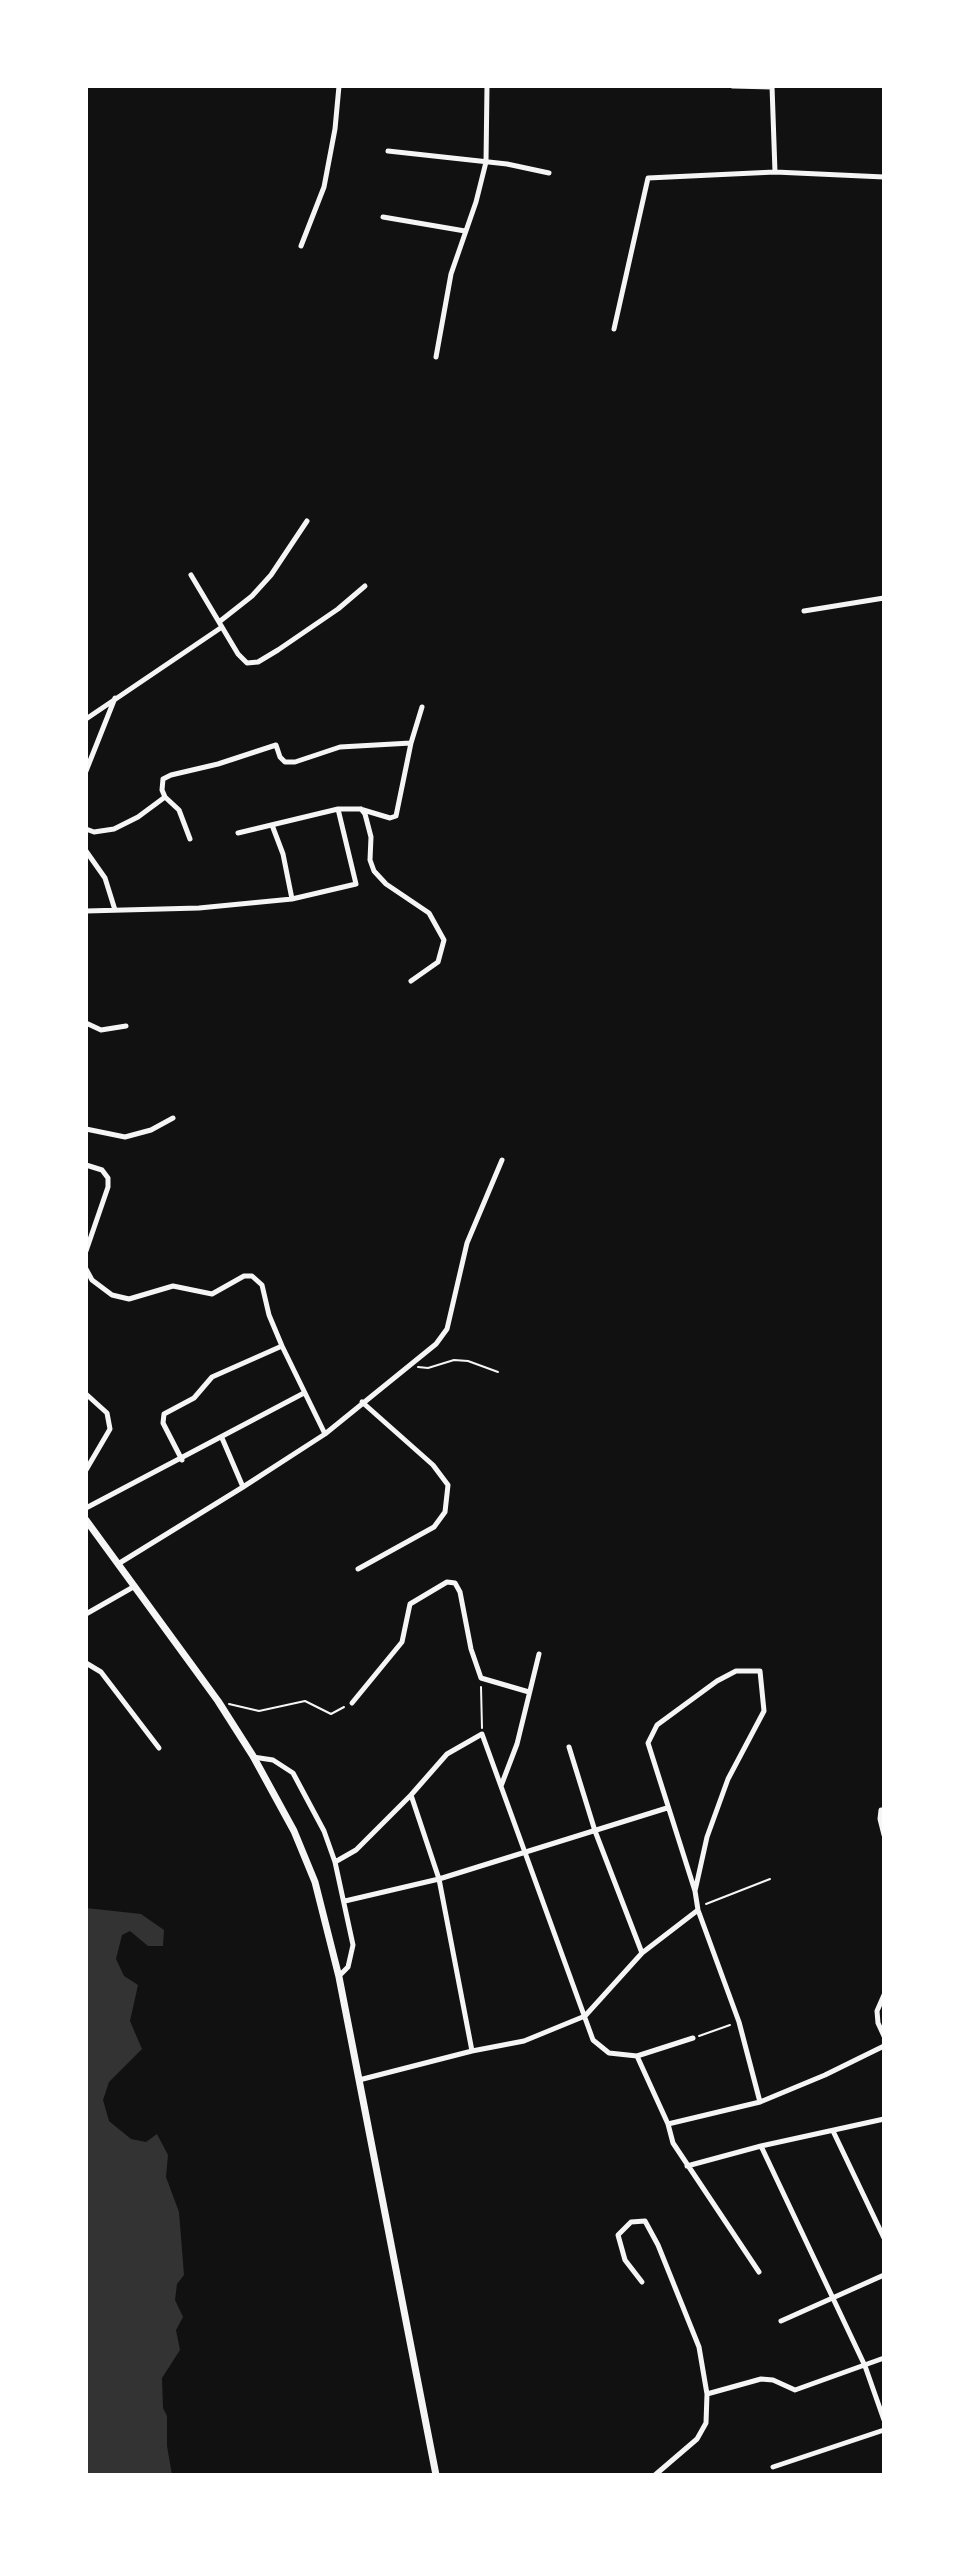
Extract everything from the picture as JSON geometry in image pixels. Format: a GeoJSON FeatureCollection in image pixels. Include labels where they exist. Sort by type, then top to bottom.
{"type":"FeatureCollection","features":[{"type":"Feature","properties":{"kind":"main road"},"geometry":{"type":"LineString","coordinates":[[86,1520],[218,1701],[253,1756],[294,1831],[315,1882],[339,1977],[436,2475]]}},
{"type":"Feature","properties":{"kind":"street"},"geometry":{"type":"LineString","coordinates":[[301,246],[324,187],[339,86]]}},
{"type":"Feature","properties":{"kind":"street"},"geometry":{"type":"LineString","coordinates":[[436,357],[447,311],[451,274],[486,162],[487,86]]}},
{"type":"Feature","properties":{"kind":"street"},"geometry":{"type":"LineString","coordinates":[[733,86],[772,87],[775,172]]}},
{"type":"Feature","properties":{"kind":"street"},"geometry":{"type":"LineString","coordinates":[[388,151],[549,173]]}},
{"type":"Feature","properties":{"kind":"street"},"geometry":{"type":"LineString","coordinates":[[614,329],[648,178],[775,172],[884,177]]}},
{"type":"Feature","properties":{"kind":"street"},"geometry":{"type":"LineString","coordinates":[[383,217],[465,231]]}},
{"type":"Feature","properties":{"kind":"street"},"geometry":{"type":"LineString","coordinates":[[86,719],[221,625],[271,575],[307,521]]}},
{"type":"Feature","properties":{"kind":"street"},"geometry":{"type":"LineString","coordinates":[[191,575],[238,654],[247,663],[258,662],[338,609],[365,586]]}},
{"type":"Feature","properties":{"kind":"street"},"geometry":{"type":"LineString","coordinates":[[804,611],[884,598]]}},
{"type":"Feature","properties":{"kind":"street"},"geometry":{"type":"LineString","coordinates":[[86,771],[115,697]]}},
{"type":"Feature","properties":{"kind":"street"},"geometry":{"type":"LineString","coordinates":[[238,833],[338,809],[360,809],[390,818],[396,816],[422,707]]}},
{"type":"Feature","properties":{"kind":"street"},"geometry":{"type":"LineString","coordinates":[[190,839],[179,810],[165,797],[163,779],[276,745],[285,762],[295,762],[340,747],[411,743]]}},
{"type":"Feature","properties":{"kind":"street"},"geometry":{"type":"LineString","coordinates":[[86,829],[94,832],[114,829],[138,817],[165,797]]}},
{"type":"Feature","properties":{"kind":"street"},"geometry":{"type":"LineString","coordinates":[[86,911],[199,908],[292,899],[356,884],[338,809]]}},
{"type":"Feature","properties":{"kind":"street"},"geometry":{"type":"LineString","coordinates":[[360,809],[365,814],[371,837],[370,860],[374,871],[386,884],[429,913],[444,940],[438,962],[411,981]]}},
{"type":"Feature","properties":{"kind":"street"},"geometry":{"type":"LineString","coordinates":[[272,825],[283,854],[292,899]]}},
{"type":"Feature","properties":{"kind":"street"},"geometry":{"type":"LineString","coordinates":[[86,851],[109,887],[115,911]]}},
{"type":"Feature","properties":{"kind":"street"},"geometry":{"type":"LineString","coordinates":[[86,1023],[101,1030],[126,1026]]}},
{"type":"Feature","properties":{"kind":"street"},"geometry":{"type":"LineString","coordinates":[[86,1129],[125,1137],[151,1130],[173,1118]]}},
{"type":"Feature","properties":{"kind":"street"},"geometry":{"type":"LineString","coordinates":[[118,1564],[325,1434],[436,1344],[447,1329],[467,1243],[502,1160]]}},
{"type":"Feature","properties":{"kind":"street"},"geometry":{"type":"LineString","coordinates":[[86,1165],[102,1170],[108,1178],[108,1187],[86,1251]]}},
{"type":"Feature","properties":{"kind":"street"},"geometry":{"type":"LineString","coordinates":[[86,1269],[92,1280],[112,1295],[129,1299],[173,1286],[212,1294],[244,1276],[252,1276],[262,1285],[269,1315],[282,1346],[325,1434]]}},
{"type":"Feature","properties":{"kind":"street"},"geometry":{"type":"LineString","coordinates":[[182,1460],[163,1423],[164,1414],[194,1398],[212,1377],[282,1346]]}},
{"type":"Feature","properties":{"kind":"street"},"geometry":{"type":"LineString","coordinates":[[86,1508],[304,1393]]}},
{"type":"Feature","properties":{"kind":"street"},"geometry":{"type":"LineString","coordinates":[[86,1394],[107,1413],[110,1429],[86,1470]]}},
{"type":"Feature","properties":{"kind":"street"},"geometry":{"type":"LineString","coordinates":[[358,1569],[434,1527],[445,1512],[448,1485],[433,1465],[362,1402]]}},
{"type":"Feature","properties":{"kind":"street"},"geometry":{"type":"LineString","coordinates":[[222,1438],[243,1487]]}},
{"type":"Feature","properties":{"kind":"street"},"geometry":{"type":"LineString","coordinates":[[352,1703],[402,1642],[410,1604],[447,1582],[455,1583],[460,1592],[471,1649],[481,1678],[529,1692]]}},
{"type":"Feature","properties":{"kind":"street"},"geometry":{"type":"LineString","coordinates":[[86,1614],[135,1586]]}},
{"type":"Feature","properties":{"kind":"street"},"geometry":{"type":"LineString","coordinates":[[500,1787],[517,1744],[539,1654]]}},
{"type":"Feature","properties":{"kind":"street"},"geometry":{"type":"LineString","coordinates":[[86,1663],[101,1672],[159,1748]]}},
{"type":"Feature","properties":{"kind":"street"},"geometry":{"type":"LineString","coordinates":[[695,1891],[707,1837],[728,1779],[764,1711],[760,1671],[736,1671],[717,1681],[657,1725],[648,1743],[695,1891],[698,1910],[739,2022],[760,2102]]}},
{"type":"Feature","properties":{"kind":"street"},"geometry":{"type":"LineString","coordinates":[[335,1862],[356,1850],[447,1754],[482,1734],[593,2040],[609,2053],[637,2056],[693,2038]]}},
{"type":"Feature","properties":{"kind":"street"},"geometry":{"type":"LineString","coordinates":[[569,1747],[595,1831],[642,1953]]}},
{"type":"Feature","properties":{"kind":"street"},"geometry":{"type":"LineString","coordinates":[[253,1756],[273,1760],[293,1773],[324,1831],[345,1901],[353,1945],[348,1967],[339,1977]]}},
{"type":"Feature","properties":{"kind":"street"},"geometry":{"type":"LineString","coordinates":[[411,1795],[439,1879],[472,2051]]}},
{"type":"Feature","properties":{"kind":"street"},"geometry":{"type":"LineString","coordinates":[[345,1901],[439,1879],[667,1808]]}},
{"type":"Feature","properties":{"kind":"street"},"geometry":{"type":"LineString","coordinates":[[884,1810],[881,1810],[880,1819],[884,1835]]}},
{"type":"Feature","properties":{"kind":"street"},"geometry":{"type":"LineString","coordinates":[[359,2080],[524,2041],[585,2016],[642,1953],[698,1910]]}},
{"type":"Feature","properties":{"kind":"street"},"geometry":{"type":"LineString","coordinates":[[884,1995],[877,2011],[884,2036]]}},
{"type":"Feature","properties":{"kind":"street"},"geometry":{"type":"LineString","coordinates":[[668,2124],[760,2102],[884,2046]]}},
{"type":"Feature","properties":{"kind":"street"},"geometry":{"type":"LineString","coordinates":[[637,2056],[668,2124],[673,2143],[759,2272]]}},
{"type":"Feature","properties":{"kind":"street"},"geometry":{"type":"LineString","coordinates":[[687,2166],[884,2119]]}},
{"type":"Feature","properties":{"kind":"street"},"geometry":{"type":"LineString","coordinates":[[833,2131],[884,2238]]}},
{"type":"Feature","properties":{"kind":"street"},"geometry":{"type":"LineString","coordinates":[[761,2146],[865,2366],[884,2420]]}},
{"type":"Feature","properties":{"kind":"street"},"geometry":{"type":"LineString","coordinates":[[642,2282],[625,2260],[618,2235],[631,2222],[645,2221],[658,2245],[699,2347],[707,2394],[706,2423],[697,2439],[655,2475]]}},
{"type":"Feature","properties":{"kind":"street"},"geometry":{"type":"LineString","coordinates":[[781,2321],[884,2275]]}},
{"type":"Feature","properties":{"kind":"street"},"geometry":{"type":"LineString","coordinates":[[707,2394],[761,2379],[773,2380],[795,2390],[884,2358]]}},
{"type":"Feature","properties":{"kind":"street"},"geometry":{"type":"LineString","coordinates":[[773,2467],[884,2430]]}},
{"type":"Feature","properties":{"kind":"path"},"geometry":{"type":"LineString","coordinates":[[409,1367],[428,1368],[454,1360],[468,1361],[498,1372]]}},
{"type":"Feature","properties":{"kind":"path"},"geometry":{"type":"LineString","coordinates":[[481,1678],[482,1734]]}},
{"type":"Feature","properties":{"kind":"path"},"geometry":{"type":"LineString","coordinates":[[218,1701],[259,1711],[305,1701],[331,1714],[352,1703]]}},
{"type":"Feature","properties":{"kind":"path"},"geometry":{"type":"LineString","coordinates":[[698,1910],[770,1879]]}},
{"type":"Feature","properties":{"kind":"path"},"geometry":{"type":"LineString","coordinates":[[693,2038],[739,2022]]}},
{"type":"Feature","properties":{"kind":"shaded area"},"geometry":{"type":"Polygon","coordinates":[[[86,1908],[141,1914],[164,1930],[163,1946],[148,1946],[130,1931],[122,1935],[116,1959],[124,1976],[138,1985],[130,2021],[142,2049],[109,2082],[103,2100],[109,2121],[131,2139],[146,2142],[157,2134],[168,2155],[166,2177],[179,2212],[184,2275],[177,2284],[175,2300],[183,2317],[176,2330],[180,2350],[162,2378],[172,2475],[86,2475],[86,1908]]]}}]}
